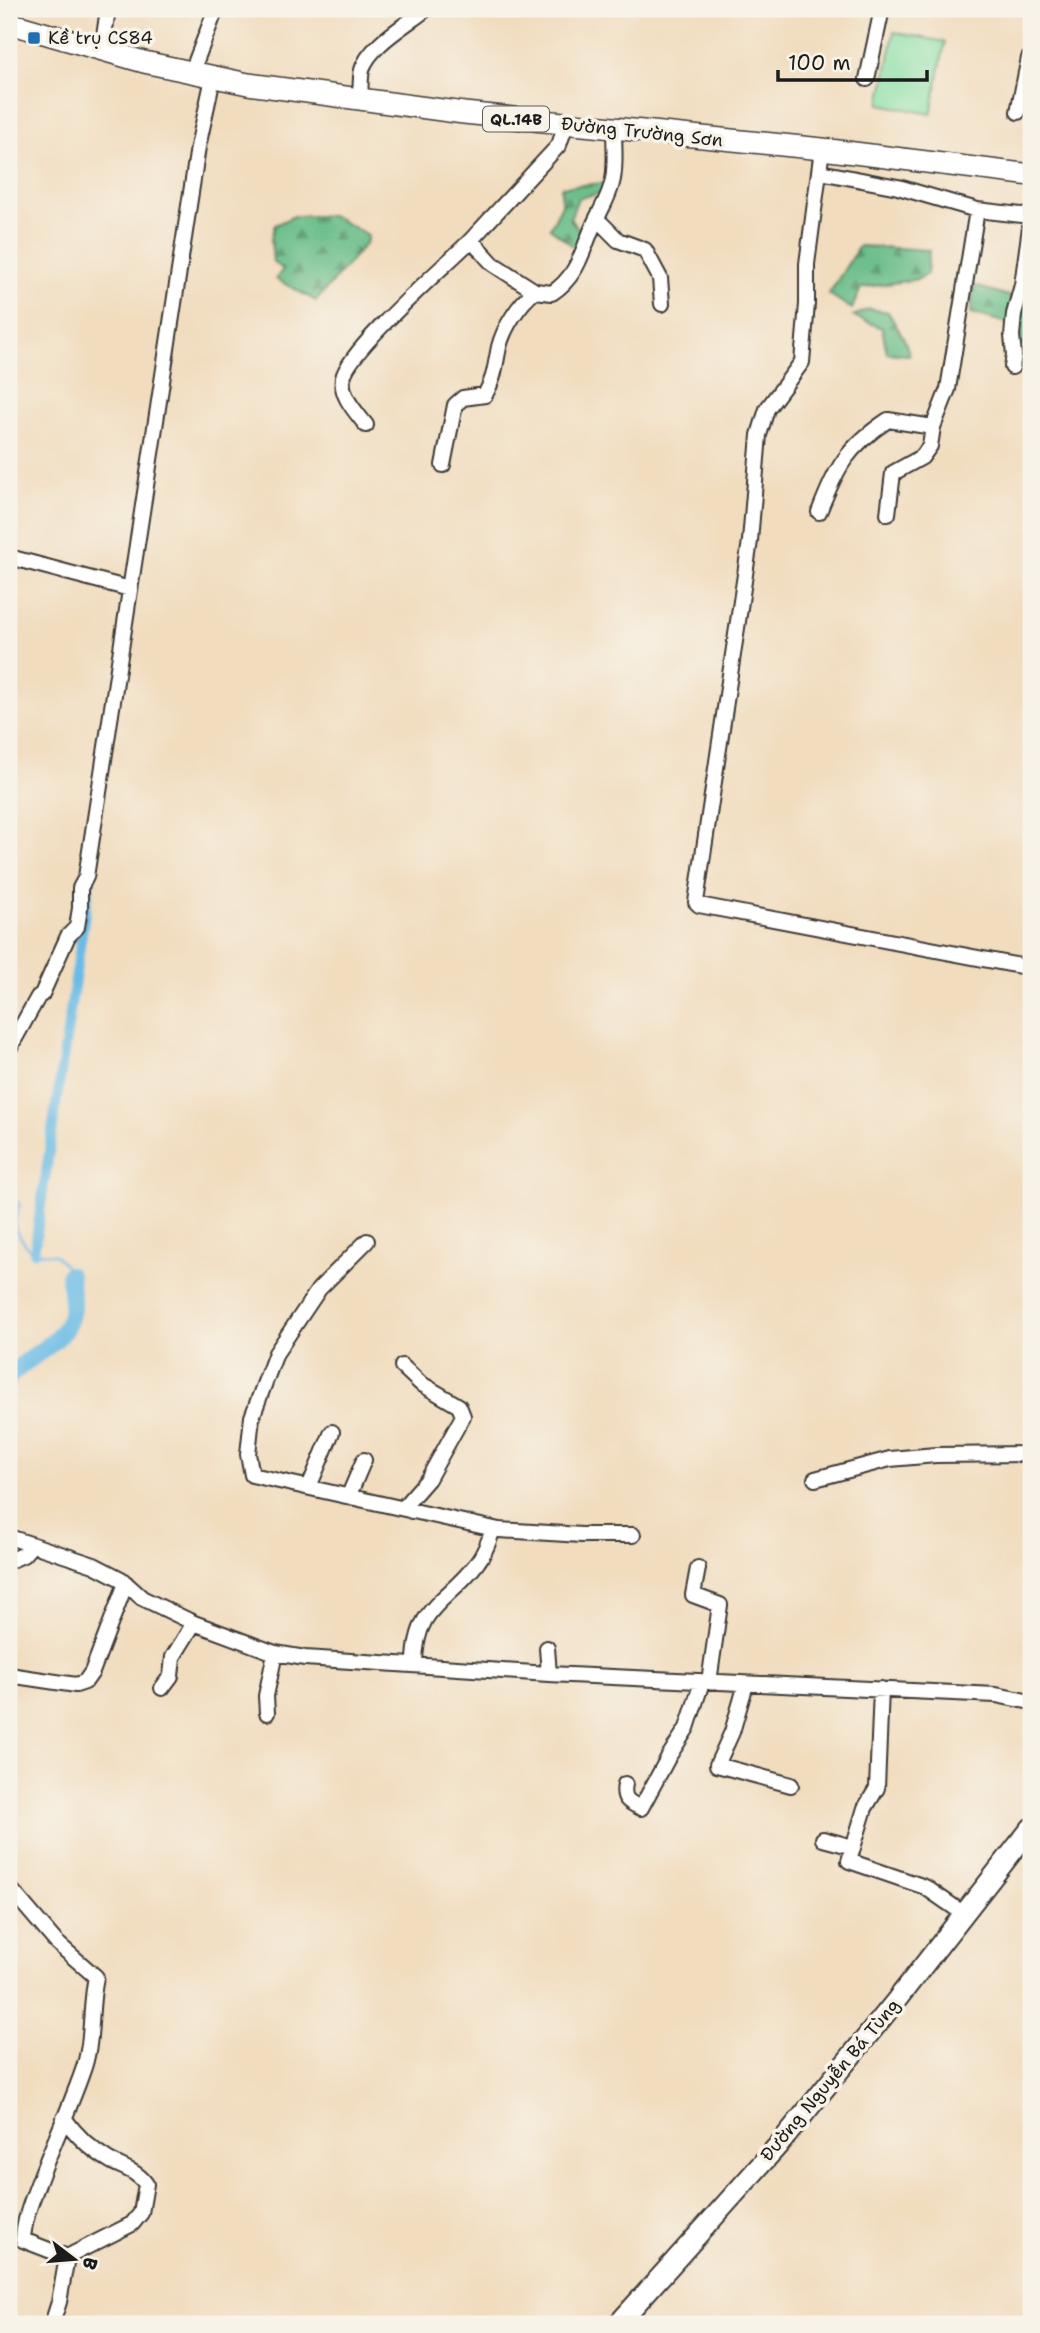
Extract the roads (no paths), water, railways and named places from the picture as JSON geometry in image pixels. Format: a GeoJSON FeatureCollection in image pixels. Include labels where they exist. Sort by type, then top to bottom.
{"type":"FeatureCollection","features":[{"type":"Feature","properties":{"kind":"highway","name":"Đường Trường Sơn"},"geometry":{"type":"LineString","coordinates":[[9,23],[191,74],[248,84],[464,113],[822,149],[1031,175]]}},
{"type":"Feature","properties":{"kind":"main road","name":"Đường Nguyễn Bá Tùng"},"geometry":{"type":"LineString","coordinates":[[618,2324],[782,2141],[1031,1828]]}},
{"type":"Feature","properties":{"kind":"street"},"geometry":{"type":"LineString","coordinates":[[102,50],[108,9]]}},
{"type":"Feature","properties":{"kind":"street"},"geometry":{"type":"LineString","coordinates":[[191,74],[216,9]]}},
{"type":"Feature","properties":{"kind":"street"},"geometry":{"type":"LineString","coordinates":[[360,98],[362,68],[381,43],[412,14],[426,9]]}},
{"type":"Feature","properties":{"kind":"street"},"geometry":{"type":"LineString","coordinates":[[867,79],[882,9]]}},
{"type":"Feature","properties":{"kind":"street"},"geometry":{"type":"LineString","coordinates":[[1017,112],[1027,57]]}},
{"type":"Feature","properties":{"kind":"street"},"geometry":{"type":"LineString","coordinates":[[9,1049],[42,994],[68,936],[77,927],[80,888],[86,877],[198,147],[213,78]]}},
{"type":"Feature","properties":{"kind":"street"},"geometry":{"type":"LineString","coordinates":[[366,425],[351,406],[345,392],[343,378],[348,365],[380,328],[471,240],[559,145],[566,124]]}},
{"type":"Feature","properties":{"kind":"street"},"geometry":{"type":"LineString","coordinates":[[471,240],[494,264],[535,291],[552,293],[571,277],[609,194],[614,175],[614,129]]}},
{"type":"Feature","properties":{"kind":"street"},"geometry":{"type":"LineString","coordinates":[[822,149],[807,264],[802,362],[766,409],[760,435],[750,541],[696,902],[712,908],[1031,968]]}},
{"type":"Feature","properties":{"kind":"street"},"geometry":{"type":"LineString","coordinates":[[820,172],[898,187],[977,210],[1031,218],[1012,336],[1012,367]]}},
{"type":"Feature","properties":{"kind":"street"},"geometry":{"type":"LineString","coordinates":[[888,514],[893,473],[926,453],[948,389],[977,210]]}},
{"type":"Feature","properties":{"kind":"street"},"geometry":{"type":"LineString","coordinates":[[597,219],[618,240],[645,250],[660,278],[662,304]]}},
{"type":"Feature","properties":{"kind":"street"},"geometry":{"type":"LineString","coordinates":[[443,465],[455,405],[463,398],[485,395],[496,373],[499,349],[506,328],[527,297],[535,291]]}},
{"type":"Feature","properties":{"kind":"street"},"geometry":{"type":"LineString","coordinates":[[819,512],[849,451],[867,434],[888,419],[933,427]]}},
{"type":"Feature","properties":{"kind":"street"},"geometry":{"type":"LineString","coordinates":[[9,557],[130,589]]}},
{"type":"Feature","properties":{"kind":"street"},"geometry":{"type":"LineString","coordinates":[[367,1241],[319,1289],[276,1353],[252,1417],[248,1454],[251,1475],[492,1529],[582,1535],[634,1535]]}},
{"type":"Feature","properties":{"kind":"street"},"geometry":{"type":"LineString","coordinates":[[402,1366],[420,1383],[459,1406],[463,1416],[428,1479],[407,1503],[407,1508],[411,1511]]}},
{"type":"Feature","properties":{"kind":"street"},"geometry":{"type":"LineString","coordinates":[[309,1487],[332,1432]]}},
{"type":"Feature","properties":{"kind":"street"},"geometry":{"type":"LineString","coordinates":[[815,1479],[890,1459],[936,1455],[1031,1454]]}},
{"type":"Feature","properties":{"kind":"street"},"geometry":{"type":"LineString","coordinates":[[349,1495],[365,1460]]}},
{"type":"Feature","properties":{"kind":"street"},"geometry":{"type":"LineString","coordinates":[[415,1665],[415,1646],[425,1617],[477,1564],[492,1529]]}},
{"type":"Feature","properties":{"kind":"street"},"geometry":{"type":"LineString","coordinates":[[9,1537],[94,1564],[126,1583],[142,1598],[194,1623],[275,1653],[305,1658],[549,1674],[996,1695],[1031,1702]]}},
{"type":"Feature","properties":{"kind":"street"},"geometry":{"type":"LineString","coordinates":[[9,1561],[23,1555],[32,1545]]}},
{"type":"Feature","properties":{"kind":"street"},"geometry":{"type":"LineString","coordinates":[[625,1784],[625,1799],[640,1808],[687,1728],[705,1682],[720,1605],[693,1595],[698,1569]]}},
{"type":"Feature","properties":{"kind":"street"},"geometry":{"type":"LineString","coordinates":[[9,1675],[76,1685],[85,1682],[96,1661],[126,1583]]}},
{"type":"Feature","properties":{"kind":"street"},"geometry":{"type":"LineString","coordinates":[[162,1688],[171,1676],[173,1657],[194,1623]]}},
{"type":"Feature","properties":{"kind":"street"},"geometry":{"type":"LineString","coordinates":[[547,1648],[549,1674]]}},
{"type":"Feature","properties":{"kind":"street"},"geometry":{"type":"LineString","coordinates":[[267,1713],[266,1696],[275,1653]]}},
{"type":"Feature","properties":{"kind":"street"},"geometry":{"type":"LineString","coordinates":[[746,1684],[732,1732],[717,1765],[791,1785]]}},
{"type":"Feature","properties":{"kind":"street"},"geometry":{"type":"LineString","coordinates":[[881,1689],[877,1788],[865,1808],[849,1861],[925,1887],[957,1922]]}},
{"type":"Feature","properties":{"kind":"street"},"geometry":{"type":"LineString","coordinates":[[823,1839],[853,1847]]}},
{"type":"Feature","properties":{"kind":"street"},"geometry":{"type":"LineString","coordinates":[[9,1887],[56,1942],[96,1977],[90,2045],[83,2072],[64,2118],[24,2226],[23,2240],[67,2257],[132,2224],[141,2213],[146,2184],[139,2174],[90,2147],[64,2118]]}},
{"type":"Feature","properties":{"kind":"street"},"geometry":{"type":"LineString","coordinates":[[52,2324],[67,2257]]}},
{"type":"Feature","properties":{"kind":"waterway"},"geometry":{"type":"LineString","coordinates":[[34,1252],[91,873]]}},
{"type":"Feature","properties":{"kind":"waterway"},"geometry":{"type":"LineString","coordinates":[[9,1204],[16,1201],[20,1204],[14,1223],[27,1247],[34,1252],[55,1255],[67,1268],[69,1275]]}},
{"type":"Feature","properties":{"kind":"waterway"},"geometry":{"type":"LineString","coordinates":[[9,1377],[55,1340],[69,1321],[72,1309],[69,1275]]}},
{"type":"Feature","properties":{"kind":"place","name":"Kề trụ CS84"},"geometry":{"type":"Point","coordinates":[34,38]}}]}
